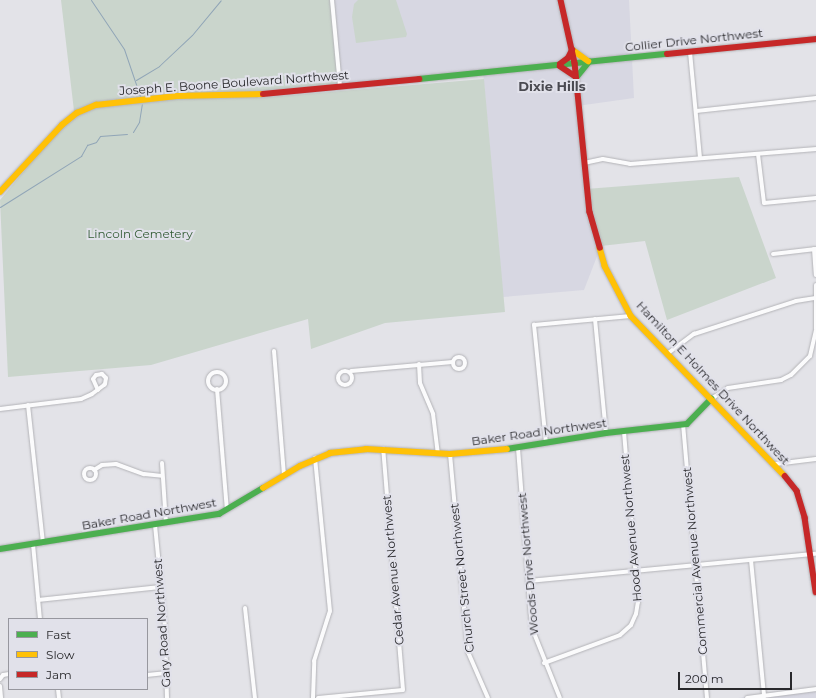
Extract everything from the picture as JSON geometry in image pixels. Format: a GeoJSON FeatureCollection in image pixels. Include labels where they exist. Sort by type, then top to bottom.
{"type":"FeatureCollection","features":[{"type":"Feature","properties":{"kind":"main road","name":"Hamilton E Holmes Drive Northwest"},"geometry":{"type":"LineString","coordinates":[[561,0],[575,63],[590,212],[599,248],[612,282],[631,316],[775,464],[797,490],[813,554],[816,592]]}},
{"type":"Feature","properties":{"kind":"main road","name":"Collier Drive Northwest"},"geometry":{"type":"LineString","coordinates":[[575,63],[816,39]]}},
{"type":"Feature","properties":{"kind":"main road"},"geometry":{"type":"LineString","coordinates":[[573,50],[580,58],[590,62],[580,70],[576,78],[570,70],[558,65],[568,58],[573,50]]}},
{"type":"Feature","properties":{"kind":"main road","name":"Joseph E. Boone Boulevard Northwest"},"geometry":{"type":"LineString","coordinates":[[0,192],[62,125],[77,113],[96,105],[177,96],[280,93],[575,63]]}},
{"type":"Feature","properties":{"kind":"main road"},"geometry":{"type":"LineString","coordinates":[[683,424],[687,424],[711,399]]}},
{"type":"Feature","properties":{"kind":"main road","name":"Baker Road Northwest"},"geometry":{"type":"LineString","coordinates":[[0,549],[208,517],[227,510],[315,458],[348,450],[383,449],[450,454],[518,448],[606,433],[683,424]]}},
{"type":"Feature","properties":{"kind":"street"},"geometry":{"type":"LineString","coordinates":[[332,0],[340,87]]}},
{"type":"Feature","properties":{"kind":"street"},"geometry":{"type":"LineString","coordinates":[[690,52],[700,157]]}},
{"type":"Feature","properties":{"kind":"street"},"geometry":{"type":"LineString","coordinates":[[696,111],[816,98]]}},
{"type":"Feature","properties":{"kind":"street"},"geometry":{"type":"LineString","coordinates":[[584,163],[603,159],[630,164],[700,157],[816,149]]}},
{"type":"Feature","properties":{"kind":"street"},"geometry":{"type":"LineString","coordinates":[[758,154],[764,203],[816,198]]}},
{"type":"Feature","properties":{"kind":"street"},"geometry":{"type":"LineString","coordinates":[[773,254],[815,249],[816,275]]}},
{"type":"Feature","properties":{"kind":"street"},"geometry":{"type":"LineString","coordinates":[[711,399],[728,388],[781,380],[791,376],[810,356],[816,330],[816,285]]}},
{"type":"Feature","properties":{"kind":"street"},"geometry":{"type":"LineString","coordinates":[[667,354],[682,341],[694,334],[796,301],[816,298]]}},
{"type":"Feature","properties":{"kind":"street"},"geometry":{"type":"LineString","coordinates":[[546,443],[534,325],[631,316]]}},
{"type":"Feature","properties":{"kind":"street"},"geometry":{"type":"LineString","coordinates":[[595,320],[606,433]]}},
{"type":"Feature","properties":{"kind":"street"},"geometry":{"type":"LineString","coordinates":[[274,351],[284,475]]}},
{"type":"Feature","properties":{"kind":"street"},"geometry":{"type":"LineString","coordinates":[[351,371],[453,362]]}},
{"type":"Feature","properties":{"kind":"street"},"geometry":{"type":"LineString","coordinates":[[419,364],[420,383],[433,414],[438,453]]}},
{"type":"Feature","properties":{"kind":"street"},"geometry":{"type":"LineString","coordinates":[[218,372],[226,380],[223,387],[217,389],[212,388],[208,380],[211,375],[218,372]]}},
{"type":"Feature","properties":{"kind":"street"},"geometry":{"type":"LineString","coordinates":[[217,389],[227,510]]}},
{"type":"Feature","properties":{"kind":"street"},"geometry":{"type":"LineString","coordinates":[[0,409],[81,399],[98,390]]}},
{"type":"Feature","properties":{"kind":"street"},"geometry":{"type":"LineString","coordinates":[[28,405],[43,543]]}},
{"type":"Feature","properties":{"kind":"street","name":"Commercial Avenue Northwest"},"geometry":{"type":"LineString","coordinates":[[683,424],[707,698]]}},
{"type":"Feature","properties":{"kind":"street","name":"Hood Avenue Northwest"},"geometry":{"type":"LineString","coordinates":[[544,663],[613,638],[626,630],[638,608],[624,431]]}},
{"type":"Feature","properties":{"kind":"street","name":"Woods Drive Northwest"},"geometry":{"type":"LineString","coordinates":[[518,448],[532,628],[544,663],[560,698]]}},
{"type":"Feature","properties":{"kind":"street","name":"Cedar Avenue Northwest"},"geometry":{"type":"LineString","coordinates":[[371,696],[403,690],[383,449]]}},
{"type":"Feature","properties":{"kind":"street","name":"Church Street Northwest"},"geometry":{"type":"LineString","coordinates":[[450,454],[468,652],[488,698]]}},
{"type":"Feature","properties":{"kind":"street"},"geometry":{"type":"LineString","coordinates":[[313,698],[314,662],[330,611],[315,458]]}},
{"type":"Feature","properties":{"kind":"street"},"geometry":{"type":"LineString","coordinates":[[775,464],[816,459]]}},
{"type":"Feature","properties":{"kind":"street"},"geometry":{"type":"LineString","coordinates":[[162,463],[166,523]]}},
{"type":"Feature","properties":{"kind":"street"},"geometry":{"type":"LineString","coordinates":[[94,470],[102,465],[116,464],[144,474],[162,476]]}},
{"type":"Feature","properties":{"kind":"street","name":"Gary Road Northwest"},"geometry":{"type":"LineString","coordinates":[[155,524],[165,627],[165,673],[167,698]]}},
{"type":"Feature","properties":{"kind":"street"},"geometry":{"type":"LineString","coordinates":[[33,544],[40,618]]}},
{"type":"Feature","properties":{"kind":"street"},"geometry":{"type":"LineString","coordinates":[[528,582],[813,554]]}},
{"type":"Feature","properties":{"kind":"street"},"geometry":{"type":"LineString","coordinates":[[751,560],[764,696]]}},
{"type":"Feature","properties":{"kind":"street"},"geometry":{"type":"LineString","coordinates":[[38,600],[160,586]]}},
{"type":"Feature","properties":{"kind":"street"},"geometry":{"type":"LineString","coordinates":[[245,608],[255,698]]}},
{"type":"Feature","properties":{"kind":"street"},"geometry":{"type":"LineString","coordinates":[[148,675],[165,673]]}},
{"type":"Feature","properties":{"kind":"street"},"geometry":{"type":"LineString","coordinates":[[0,686],[1,698]]}},
{"type":"Feature","properties":{"kind":"street"},"geometry":{"type":"LineString","coordinates":[[746,698],[816,689]]}},
{"type":"Feature","properties":{"kind":"street"},"geometry":{"type":"LineString","coordinates":[[318,698],[371,696]]}},
{"type":"Feature","properties":{"kind":"shaded area"},"geometry":{"type":"Polygon","coordinates":[[[331,0],[629,0],[634,98],[577,106],[586,189],[601,246],[584,290],[503,297],[483,72],[339,85],[331,0]]]}},
{"type":"Feature","properties":{"kind":"shaded area"},"geometry":{"type":"Polygon","coordinates":[[[816,689],[816,698],[738,698],[816,689]]]}},
{"type":"Feature","properties":{"kind":"green space","name":"Lincoln Cemetery"},"geometry":{"type":"Polygon","coordinates":[[[61,0],[331,0],[339,85],[260,91],[258,98],[484,79],[505,312],[385,323],[311,349],[308,319],[151,365],[8,377],[0,200],[74,111],[61,0]]]}},
{"type":"Feature","properties":{"kind":"green space"},"geometry":{"type":"Polygon","coordinates":[[[358,0],[396,0],[407,34],[406,37],[356,43],[352,17],[354,4],[358,0]]]}},
{"type":"Feature","properties":{"kind":"green space"},"geometry":{"type":"Polygon","coordinates":[[[739,177],[776,278],[667,320],[645,241],[601,246],[586,189],[739,177]]]}},
{"type":"Feature","properties":{"kind":"waterway"},"geometry":{"type":"LineString","coordinates":[[91,0],[124,49],[140,96]]}},
{"type":"Feature","properties":{"kind":"waterway"},"geometry":{"type":"LineString","coordinates":[[136,80],[159,66],[192,35],[221,0]]}},
{"type":"Feature","properties":{"kind":"waterway"},"geometry":{"type":"LineString","coordinates":[[133,132],[139,122],[142,104]]}},
{"type":"Feature","properties":{"kind":"waterway"},"geometry":{"type":"LineString","coordinates":[[0,207],[81,156],[87,145],[96,142],[100,136],[127,134]]}},
{"type":"Feature","properties":{"kind":"traffic: fast"},"geometry":{"type":"LineString","coordinates":[[419,79],[667,54]]}},
{"type":"Feature","properties":{"kind":"traffic: fast"},"geometry":{"type":"LineString","coordinates":[[576,78],[589,62]]}},
{"type":"Feature","properties":{"kind":"traffic: fast"},"geometry":{"type":"LineString","coordinates":[[507,449],[606,433],[687,424],[711,399]]}},
{"type":"Feature","properties":{"kind":"traffic: fast"},"geometry":{"type":"LineString","coordinates":[[0,549],[219,514],[263,488]]}},
{"type":"Feature","properties":{"kind":"traffic: slow"},"geometry":{"type":"LineString","coordinates":[[573,50],[588,61]]}},
{"type":"Feature","properties":{"kind":"traffic: slow"},"geometry":{"type":"LineString","coordinates":[[0,192],[62,125],[77,113],[96,105],[177,96],[263,94]]}},
{"type":"Feature","properties":{"kind":"traffic: slow"},"geometry":{"type":"LineString","coordinates":[[600,248],[605,266],[631,316],[785,476]]}},
{"type":"Feature","properties":{"kind":"traffic: slow"},"geometry":{"type":"LineString","coordinates":[[263,488],[300,466],[330,453],[366,449],[450,454],[507,449]]}},
{"type":"Feature","properties":{"kind":"traffic: jam"},"geometry":{"type":"LineString","coordinates":[[561,0],[575,63],[590,212],[600,248]]}},
{"type":"Feature","properties":{"kind":"traffic: jam"},"geometry":{"type":"LineString","coordinates":[[667,54],[816,39]]}},
{"type":"Feature","properties":{"kind":"traffic: jam"},"geometry":{"type":"LineString","coordinates":[[560,64],[568,58],[572,50]]}},
{"type":"Feature","properties":{"kind":"traffic: jam"},"geometry":{"type":"LineString","coordinates":[[560,66],[575,76]]}},
{"type":"Feature","properties":{"kind":"traffic: jam"},"geometry":{"type":"LineString","coordinates":[[263,94],[419,79]]}},
{"type":"Feature","properties":{"kind":"traffic: jam"},"geometry":{"type":"LineString","coordinates":[[785,476],[797,491],[805,518],[816,592]]}},
{"type":"Feature","properties":{"kind":"district","name":"Dixie Hills"},"geometry":{"type":"Point","coordinates":[552,86]}}]}
